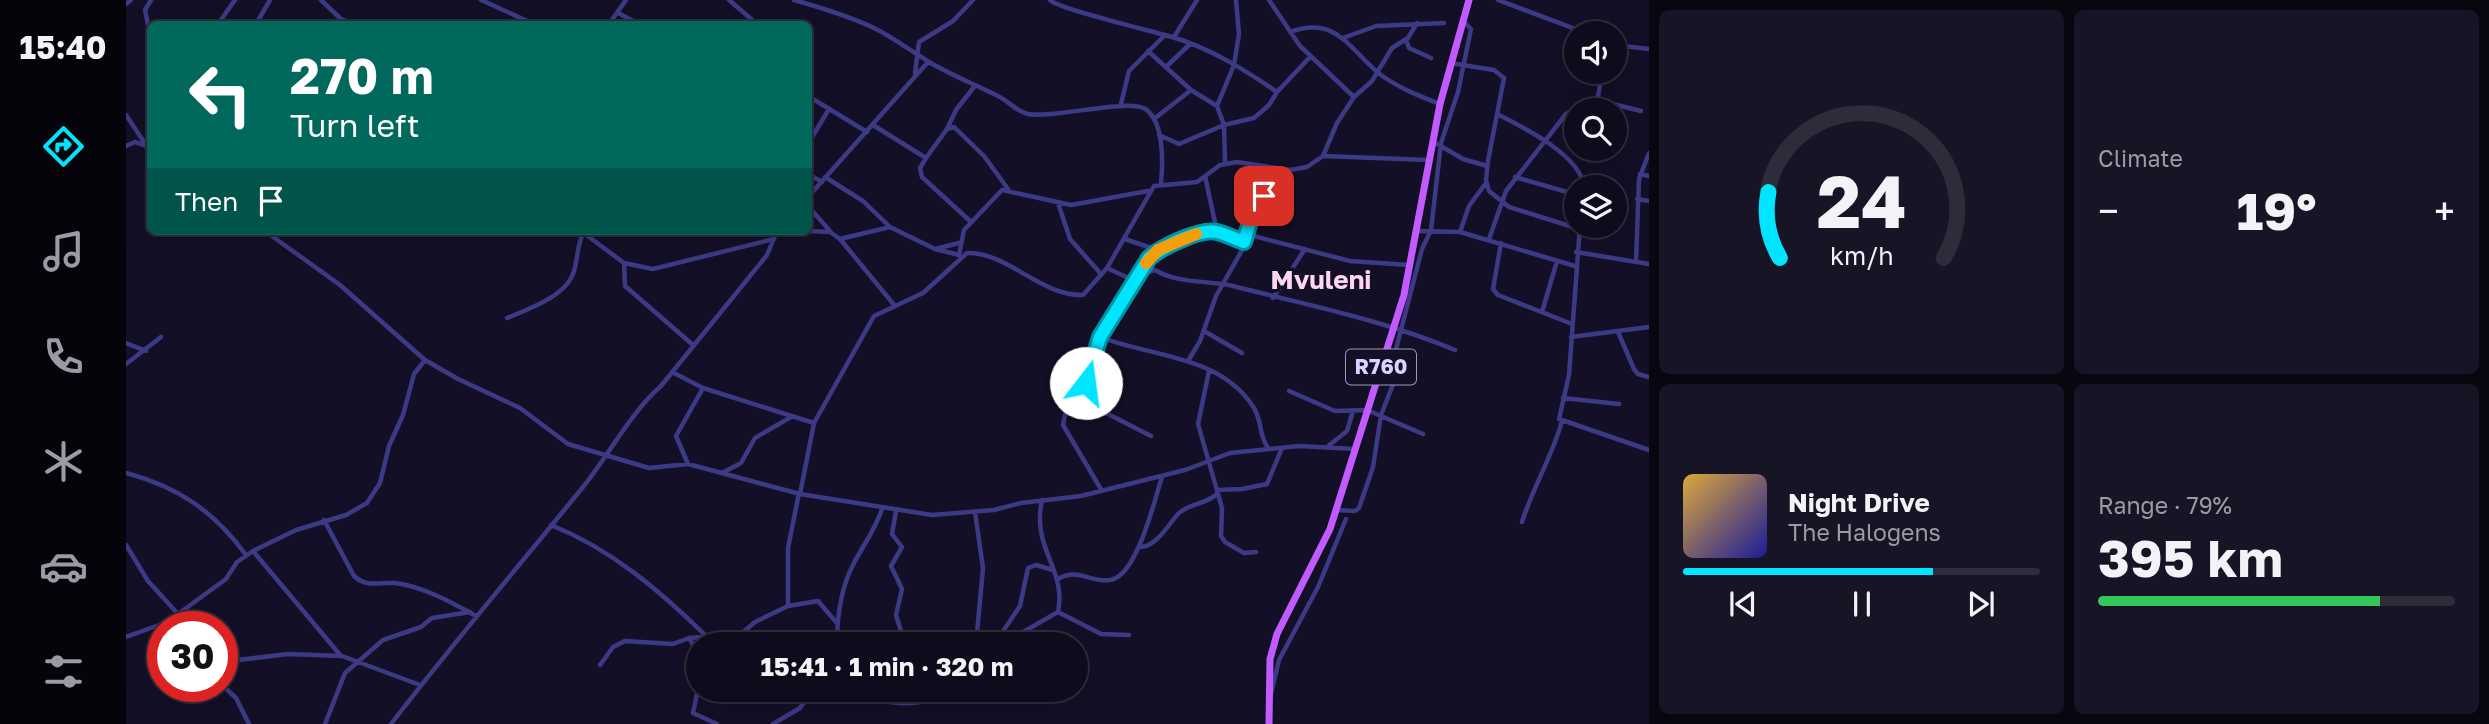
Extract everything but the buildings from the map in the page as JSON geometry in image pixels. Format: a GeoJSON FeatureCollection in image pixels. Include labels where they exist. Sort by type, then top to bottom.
{"type":"FeatureCollection","features":[{"type":"Feature","properties":{"kind":"main road","name":"R760"},"geometry":{"type":"LineString","coordinates":[[1269,724],[1270,659],[1277,634],[1340,510],[1367,410],[1407,296],[1428,160],[1449,63],[1469,0]]}},
{"type":"Feature","properties":{"kind":"street"},"geometry":{"type":"LineString","coordinates":[[126,4],[131,0]]}},
{"type":"Feature","properties":{"kind":"street"},"geometry":{"type":"LineString","coordinates":[[147,21],[145,10],[151,0]]}},
{"type":"Feature","properties":{"kind":"street"},"geometry":{"type":"LineString","coordinates":[[220,21],[235,0]]}},
{"type":"Feature","properties":{"kind":"street"},"geometry":{"type":"LineString","coordinates":[[258,21],[270,0]]}},
{"type":"Feature","properties":{"kind":"street"},"geometry":{"type":"LineString","coordinates":[[321,0],[346,21]]}},
{"type":"Feature","properties":{"kind":"street"},"geometry":{"type":"LineString","coordinates":[[481,0],[527,21]]}},
{"type":"Feature","properties":{"kind":"street"},"geometry":{"type":"LineString","coordinates":[[611,21],[626,0]]}},
{"type":"Feature","properties":{"kind":"street"},"geometry":{"type":"LineString","coordinates":[[729,0],[754,21]]}},
{"type":"Feature","properties":{"kind":"street"},"geometry":{"type":"LineString","coordinates":[[794,0],[873,28],[974,87],[997,95],[1019,111],[1034,114],[1090,112],[1121,104],[1141,106],[1154,119],[1158,134],[1162,156],[1161,183]]}},
{"type":"Feature","properties":{"kind":"street"},"geometry":{"type":"LineString","coordinates":[[915,73],[919,42],[953,21],[972,0]]}},
{"type":"Feature","properties":{"kind":"street"},"geometry":{"type":"LineString","coordinates":[[1049,0],[1059,7],[1114,19],[1174,37],[1234,65],[1277,92]]}},
{"type":"Feature","properties":{"kind":"street"},"geometry":{"type":"LineString","coordinates":[[1174,37],[1197,0]]}},
{"type":"Feature","properties":{"kind":"street"},"geometry":{"type":"LineString","coordinates":[[1217,106],[1234,65],[1239,34],[1236,0]]}},
{"type":"Feature","properties":{"kind":"street"},"geometry":{"type":"LineString","coordinates":[[1269,0],[1310,57],[1354,97]]}},
{"type":"Feature","properties":{"kind":"street"},"geometry":{"type":"LineString","coordinates":[[1498,0],[1564,25]]}},
{"type":"Feature","properties":{"kind":"street"},"geometry":{"type":"LineString","coordinates":[[618,13],[633,21]]}},
{"type":"Feature","properties":{"kind":"street"},"geometry":{"type":"LineString","coordinates":[[1407,296],[1431,230],[1441,146],[1459,86],[1471,29],[1461,20]]}},
{"type":"Feature","properties":{"kind":"street"},"geometry":{"type":"LineString","coordinates":[[959,255],[959,243],[970,221],[996,194],[1008,190],[1058,202],[1084,204],[1149,191],[1161,183],[1188,184],[1225,163],[1290,170],[1307,167],[1323,156],[1337,123],[1354,97],[1379,73],[1392,48],[1406,40],[1417,23]]}},
{"type":"Feature","properties":{"kind":"street"},"geometry":{"type":"LineString","coordinates":[[1343,38],[1364,28],[1444,23]]}},
{"type":"Feature","properties":{"kind":"street"},"geometry":{"type":"LineString","coordinates":[[1290,32],[1312,25],[1343,38],[1379,73],[1410,92],[1440,104]]}},
{"type":"Feature","properties":{"kind":"street"},"geometry":{"type":"LineString","coordinates":[[1121,104],[1129,71],[1165,35]]}},
{"type":"Feature","properties":{"kind":"street"},"geometry":{"type":"LineString","coordinates":[[1406,40],[1409,48],[1431,58]]}},
{"type":"Feature","properties":{"kind":"street"},"geometry":{"type":"LineString","coordinates":[[1167,66],[1191,44]]}},
{"type":"Feature","properties":{"kind":"street"},"geometry":{"type":"LineString","coordinates":[[1627,46],[1649,49]]}},
{"type":"Feature","properties":{"kind":"street"},"geometry":{"type":"LineString","coordinates":[[1149,51],[1191,90],[1217,106],[1224,125],[1225,163]]}},
{"type":"Feature","properties":{"kind":"street"},"geometry":{"type":"LineString","coordinates":[[1158,134],[1179,144],[1224,125],[1254,118],[1269,105],[1277,92],[1310,57]]}},
{"type":"Feature","properties":{"kind":"street"},"geometry":{"type":"LineString","coordinates":[[812,192],[928,61]]}},
{"type":"Feature","properties":{"kind":"street"},"geometry":{"type":"LineString","coordinates":[[1449,63],[1502,75],[1499,115],[1486,183],[1489,191],[1500,203],[1564,222]]}},
{"type":"Feature","properties":{"kind":"street"},"geometry":{"type":"LineString","coordinates":[[1445,83],[1459,86]]}},
{"type":"Feature","properties":{"kind":"street"},"geometry":{"type":"LineString","coordinates":[[970,221],[922,177],[920,168],[952,125],[956,110],[974,87]]}},
{"type":"Feature","properties":{"kind":"street"},"geometry":{"type":"LineString","coordinates":[[1154,119],[1191,90]]}},
{"type":"Feature","properties":{"kind":"street"},"geometry":{"type":"LineString","coordinates":[[812,98],[867,132]]}},
{"type":"Feature","properties":{"kind":"street"},"geometry":{"type":"LineString","coordinates":[[1627,108],[1641,111]]}},
{"type":"Feature","properties":{"kind":"street"},"geometry":{"type":"LineString","coordinates":[[812,137],[829,109]]}},
{"type":"Feature","properties":{"kind":"street"},"geometry":{"type":"LineString","coordinates":[[126,114],[147,145]]}},
{"type":"Feature","properties":{"kind":"street"},"geometry":{"type":"LineString","coordinates":[[1499,115],[1545,142],[1582,175]]}},
{"type":"Feature","properties":{"kind":"street"},"geometry":{"type":"LineString","coordinates":[[1489,239],[1500,203],[1516,177],[1564,118]]}},
{"type":"Feature","properties":{"kind":"street"},"geometry":{"type":"LineString","coordinates":[[873,125],[926,158]]}},
{"type":"Feature","properties":{"kind":"street"},"geometry":{"type":"LineString","coordinates":[[952,125],[984,156],[1008,190]]}},
{"type":"Feature","properties":{"kind":"street"},"geometry":{"type":"LineString","coordinates":[[1432,141],[1463,159],[1488,166]]}},
{"type":"Feature","properties":{"kind":"street"},"geometry":{"type":"LineString","coordinates":[[126,146],[135,142],[147,146]]}},
{"type":"Feature","properties":{"kind":"street"},"geometry":{"type":"LineString","coordinates":[[1636,262],[1637,199],[1640,174],[1649,153]]}},
{"type":"Feature","properties":{"kind":"street"},"geometry":{"type":"LineString","coordinates":[[1323,156],[1428,160]]}},
{"type":"Feature","properties":{"kind":"street"},"geometry":{"type":"LineString","coordinates":[[1188,361],[1244,242],[1256,208],[1290,170]]}},
{"type":"Feature","properties":{"kind":"street"},"geometry":{"type":"LineString","coordinates":[[1640,174],[1649,176]]}},
{"type":"Feature","properties":{"kind":"street"},"geometry":{"type":"LineString","coordinates":[[812,176],[863,201],[890,227],[935,249],[959,255],[984,252],[1033,281],[1079,296],[1087,293],[1107,268],[1149,191]]}},
{"type":"Feature","properties":{"kind":"street"},"geometry":{"type":"LineString","coordinates":[[1205,176],[1217,232]]}},
{"type":"Feature","properties":{"kind":"street"},"geometry":{"type":"LineString","coordinates":[[1516,177],[1564,191]]}},
{"type":"Feature","properties":{"kind":"street"},"geometry":{"type":"LineString","coordinates":[[1460,232],[1469,206],[1486,183]]}},
{"type":"Feature","properties":{"kind":"street"},"geometry":{"type":"LineString","coordinates":[[1637,199],[1649,201]]}},
{"type":"Feature","properties":{"kind":"street"},"geometry":{"type":"LineString","coordinates":[[1058,202],[1070,239],[1101,274]]}},
{"type":"Feature","properties":{"kind":"street"},"geometry":{"type":"LineString","coordinates":[[812,211],[830,232],[840,239],[895,306]]}},
{"type":"Feature","properties":{"kind":"street"},"geometry":{"type":"LineString","coordinates":[[840,239],[890,227]]}},
{"type":"Feature","properties":{"kind":"street"},"geometry":{"type":"LineString","coordinates":[[812,231],[830,232]]}},
{"type":"Feature","properties":{"kind":"street"},"geometry":{"type":"LineString","coordinates":[[1415,231],[1460,232],[1575,266]]}},
{"type":"Feature","properties":{"kind":"street"},"geometry":{"type":"LineString","coordinates":[[1102,491],[1063,425],[1065,415],[1083,388],[1100,337],[1149,258],[1158,250],[1196,233],[1217,232],[1244,242]]}},
{"type":"Feature","properties":{"kind":"street"},"geometry":{"type":"LineString","coordinates":[[1246,234],[1350,261],[1410,265]]}},
{"type":"Feature","properties":{"kind":"street"},"geometry":{"type":"LineString","coordinates":[[271,235],[340,285],[425,360],[458,380],[520,408],[568,444],[649,468],[688,464],[799,493],[882,509],[932,515],[975,512],[1102,491],[1163,476],[1230,453],[1282,447],[1355,449]]}},
{"type":"Feature","properties":{"kind":"street"},"geometry":{"type":"LineString","coordinates":[[507,318],[559,292],[573,274],[581,235]]}},
{"type":"Feature","properties":{"kind":"street"},"geometry":{"type":"LineString","coordinates":[[586,235],[624,263],[636,267],[661,268],[775,239]]}},
{"type":"Feature","properties":{"kind":"street"},"geometry":{"type":"LineString","coordinates":[[391,724],[476,615],[609,455],[647,398],[672,372],[767,256],[776,235]]}},
{"type":"Feature","properties":{"kind":"street"},"geometry":{"type":"LineString","coordinates":[[1522,522],[1531,495],[1555,447],[1562,421],[1559,415],[1571,337],[1578,238]]}},
{"type":"Feature","properties":{"kind":"street"},"geometry":{"type":"LineString","coordinates":[[1125,239],[1158,250]]}},
{"type":"Feature","properties":{"kind":"street"},"geometry":{"type":"LineString","coordinates":[[935,249],[959,243]]}},
{"type":"Feature","properties":{"kind":"street"},"geometry":{"type":"LineString","coordinates":[[1501,243],[1493,289],[1498,295],[1572,324]]}},
{"type":"Feature","properties":{"kind":"street"},"geometry":{"type":"LineString","coordinates":[[1143,246],[1149,258]]}},
{"type":"Feature","properties":{"kind":"street"},"geometry":{"type":"LineString","coordinates":[[1273,298],[1305,249]]}},
{"type":"Feature","properties":{"kind":"street"},"geometry":{"type":"LineString","coordinates":[[1576,251],[1649,264]]}},
{"type":"Feature","properties":{"kind":"street"},"geometry":{"type":"LineString","coordinates":[[788,606],[788,548],[814,423],[874,316],[938,282],[967,253]]}},
{"type":"Feature","properties":{"kind":"street"},"geometry":{"type":"LineString","coordinates":[[1542,312],[1557,261]]}},
{"type":"Feature","properties":{"kind":"street"},"geometry":{"type":"LineString","coordinates":[[624,263],[625,286],[693,345]]}},
{"type":"Feature","properties":{"kind":"street"},"geometry":{"type":"LineString","coordinates":[[1107,268],[1135,281]]}},
{"type":"Feature","properties":{"kind":"street"},"geometry":{"type":"LineString","coordinates":[[1140,274],[1155,270],[1171,278],[1223,284],[1397,329],[1455,350]]}},
{"type":"Feature","properties":{"kind":"street"},"geometry":{"type":"LineString","coordinates":[[1571,337],[1649,327]]}},
{"type":"Feature","properties":{"kind":"street"},"geometry":{"type":"LineString","coordinates":[[1268,698],[1274,688],[1279,660],[1318,587],[1346,519],[1355,511],[1373,467],[1381,415],[1391,395],[1397,329]]}},
{"type":"Feature","properties":{"kind":"street"},"geometry":{"type":"LineString","coordinates":[[1204,331],[1242,353]]}},
{"type":"Feature","properties":{"kind":"street"},"geometry":{"type":"LineString","coordinates":[[1618,332],[1634,369],[1638,374],[1649,377]]}},
{"type":"Feature","properties":{"kind":"street"},"geometry":{"type":"LineString","coordinates":[[126,364],[161,337]]}},
{"type":"Feature","properties":{"kind":"street"},"geometry":{"type":"LineString","coordinates":[[1100,337],[1188,361],[1227,380],[1255,408],[1262,437],[1269,449]]}},
{"type":"Feature","properties":{"kind":"street"},"geometry":{"type":"LineString","coordinates":[[126,343],[146,351]]}},
{"type":"Feature","properties":{"kind":"street"},"geometry":{"type":"LineString","coordinates":[[181,611],[226,579],[246,555],[324,520],[361,508],[376,490],[414,374],[425,360]]}},
{"type":"Feature","properties":{"kind":"street"},"geometry":{"type":"LineString","coordinates":[[1209,370],[1198,424],[1210,460],[1223,519],[1222,540],[1244,553],[1256,552]]}},
{"type":"Feature","properties":{"kind":"street"},"geometry":{"type":"LineString","coordinates":[[672,372],[703,388],[814,423]]}},
{"type":"Feature","properties":{"kind":"street"},"geometry":{"type":"LineString","coordinates":[[688,464],[676,436],[703,388]]}},
{"type":"Feature","properties":{"kind":"street"},"geometry":{"type":"LineString","coordinates":[[1083,388],[1097,398],[1106,413],[1152,436]]}},
{"type":"Feature","properties":{"kind":"street"},"geometry":{"type":"LineString","coordinates":[[1289,391],[1335,411],[1367,410],[1423,434]]}},
{"type":"Feature","properties":{"kind":"street"},"geometry":{"type":"LineString","coordinates":[[1563,398],[1619,404]]}},
{"type":"Feature","properties":{"kind":"street"},"geometry":{"type":"LineString","coordinates":[[1327,447],[1347,430],[1353,410]]}},
{"type":"Feature","properties":{"kind":"street"},"geometry":{"type":"LineString","coordinates":[[719,473],[733,469],[746,457],[755,438],[792,417]]}},
{"type":"Feature","properties":{"kind":"street"},"geometry":{"type":"LineString","coordinates":[[1562,421],[1596,430],[1649,450]]}},
{"type":"Feature","properties":{"kind":"street"},"geometry":{"type":"LineString","coordinates":[[1141,547],[1150,545],[1181,512],[1203,504],[1217,492],[1267,484],[1282,447]]}},
{"type":"Feature","properties":{"kind":"street"},"geometry":{"type":"LineString","coordinates":[[126,473],[153,480],[196,502],[226,527],[246,555]]}},
{"type":"Feature","properties":{"kind":"street"},"geometry":{"type":"LineString","coordinates":[[1058,579],[1076,573],[1104,580],[1114,579],[1141,547],[1163,476]]}},
{"type":"Feature","properties":{"kind":"street"},"geometry":{"type":"LineString","coordinates":[[1042,500],[1039,528],[1061,591],[1058,611]]}},
{"type":"Feature","properties":{"kind":"street"},"geometry":{"type":"LineString","coordinates":[[836,632],[836,622],[854,563],[872,537],[882,509]]}},
{"type":"Feature","properties":{"kind":"street"},"geometry":{"type":"LineString","coordinates":[[896,510],[892,534],[902,547],[891,566],[902,589],[896,615],[901,632]]}},
{"type":"Feature","properties":{"kind":"street"},"geometry":{"type":"LineString","coordinates":[[1340,510],[1355,511]]}},
{"type":"Feature","properties":{"kind":"street"},"geometry":{"type":"LineString","coordinates":[[1340,510],[1346,519]]}},
{"type":"Feature","properties":{"kind":"street"},"geometry":{"type":"LineString","coordinates":[[975,512],[983,568],[977,632]]}},
{"type":"Feature","properties":{"kind":"street"},"geometry":{"type":"LineString","coordinates":[[324,520],[359,580],[367,584],[398,583],[476,615]]}},
{"type":"Feature","properties":{"kind":"street"},"geometry":{"type":"LineString","coordinates":[[551,525],[581,536],[651,585],[702,632]]}},
{"type":"Feature","properties":{"kind":"street"},"geometry":{"type":"LineString","coordinates":[[126,545],[148,581],[174,611]]}},
{"type":"Feature","properties":{"kind":"street"},"geometry":{"type":"LineString","coordinates":[[253,551],[276,582],[342,656]]}},
{"type":"Feature","properties":{"kind":"street"},"geometry":{"type":"LineString","coordinates":[[1002,632],[1020,606],[1028,568],[1037,565],[1054,571]]}},
{"type":"Feature","properties":{"kind":"street"},"geometry":{"type":"LineString","coordinates":[[743,632],[755,622],[788,606],[818,601],[836,622]]}},
{"type":"Feature","properties":{"kind":"street"},"geometry":{"type":"LineString","coordinates":[[1022,632],[1058,611]]}},
{"type":"Feature","properties":{"kind":"street"},"geometry":{"type":"LineString","coordinates":[[1058,611],[1101,634],[1129,635]]}},
{"type":"Feature","properties":{"kind":"street"},"geometry":{"type":"LineString","coordinates":[[325,724],[345,673],[390,636],[421,627],[432,618],[470,612]]}},
{"type":"Feature","properties":{"kind":"street"},"geometry":{"type":"LineString","coordinates":[[126,637],[147,629]]}},
{"type":"Feature","properties":{"kind":"street"},"geometry":{"type":"LineString","coordinates":[[600,665],[613,647],[625,640],[673,644],[686,639]]}},
{"type":"Feature","properties":{"kind":"street"},"geometry":{"type":"LineString","coordinates":[[238,660],[288,654],[342,656],[359,660],[421,685]]}},
{"type":"Feature","properties":{"kind":"street"},"geometry":{"type":"LineString","coordinates":[[238,702],[249,724]]}},
{"type":"Feature","properties":{"kind":"street"},"geometry":{"type":"LineString","coordinates":[[695,702],[693,713],[717,724]]}},
{"type":"Feature","properties":{"kind":"street"},"geometry":{"type":"LineString","coordinates":[[773,724],[800,708],[804,702]]}},
{"type":"Feature","properties":{"kind":"street"},"geometry":{"type":"LineString","coordinates":[[901,702],[919,702]]}},
{"type":"Feature","properties":{"kind":"slow traffic"},"geometry":{"type":"LineString","coordinates":[[1146,263],[1158,250],[1196,234]]}},
{"type":"Feature","properties":{"kind":"district","name":"Mvuleni"},"geometry":{"type":"Point","coordinates":[1321,280]}},
{"type":"Feature","properties":{"kind":"route"},"geometry":{"type":"LineString","coordinates":[[1086,383],[1100,337],[1149,258],[1158,250],[1196,233],[1217,232],[1244,242],[1253,212],[1264,196]]}}]}
